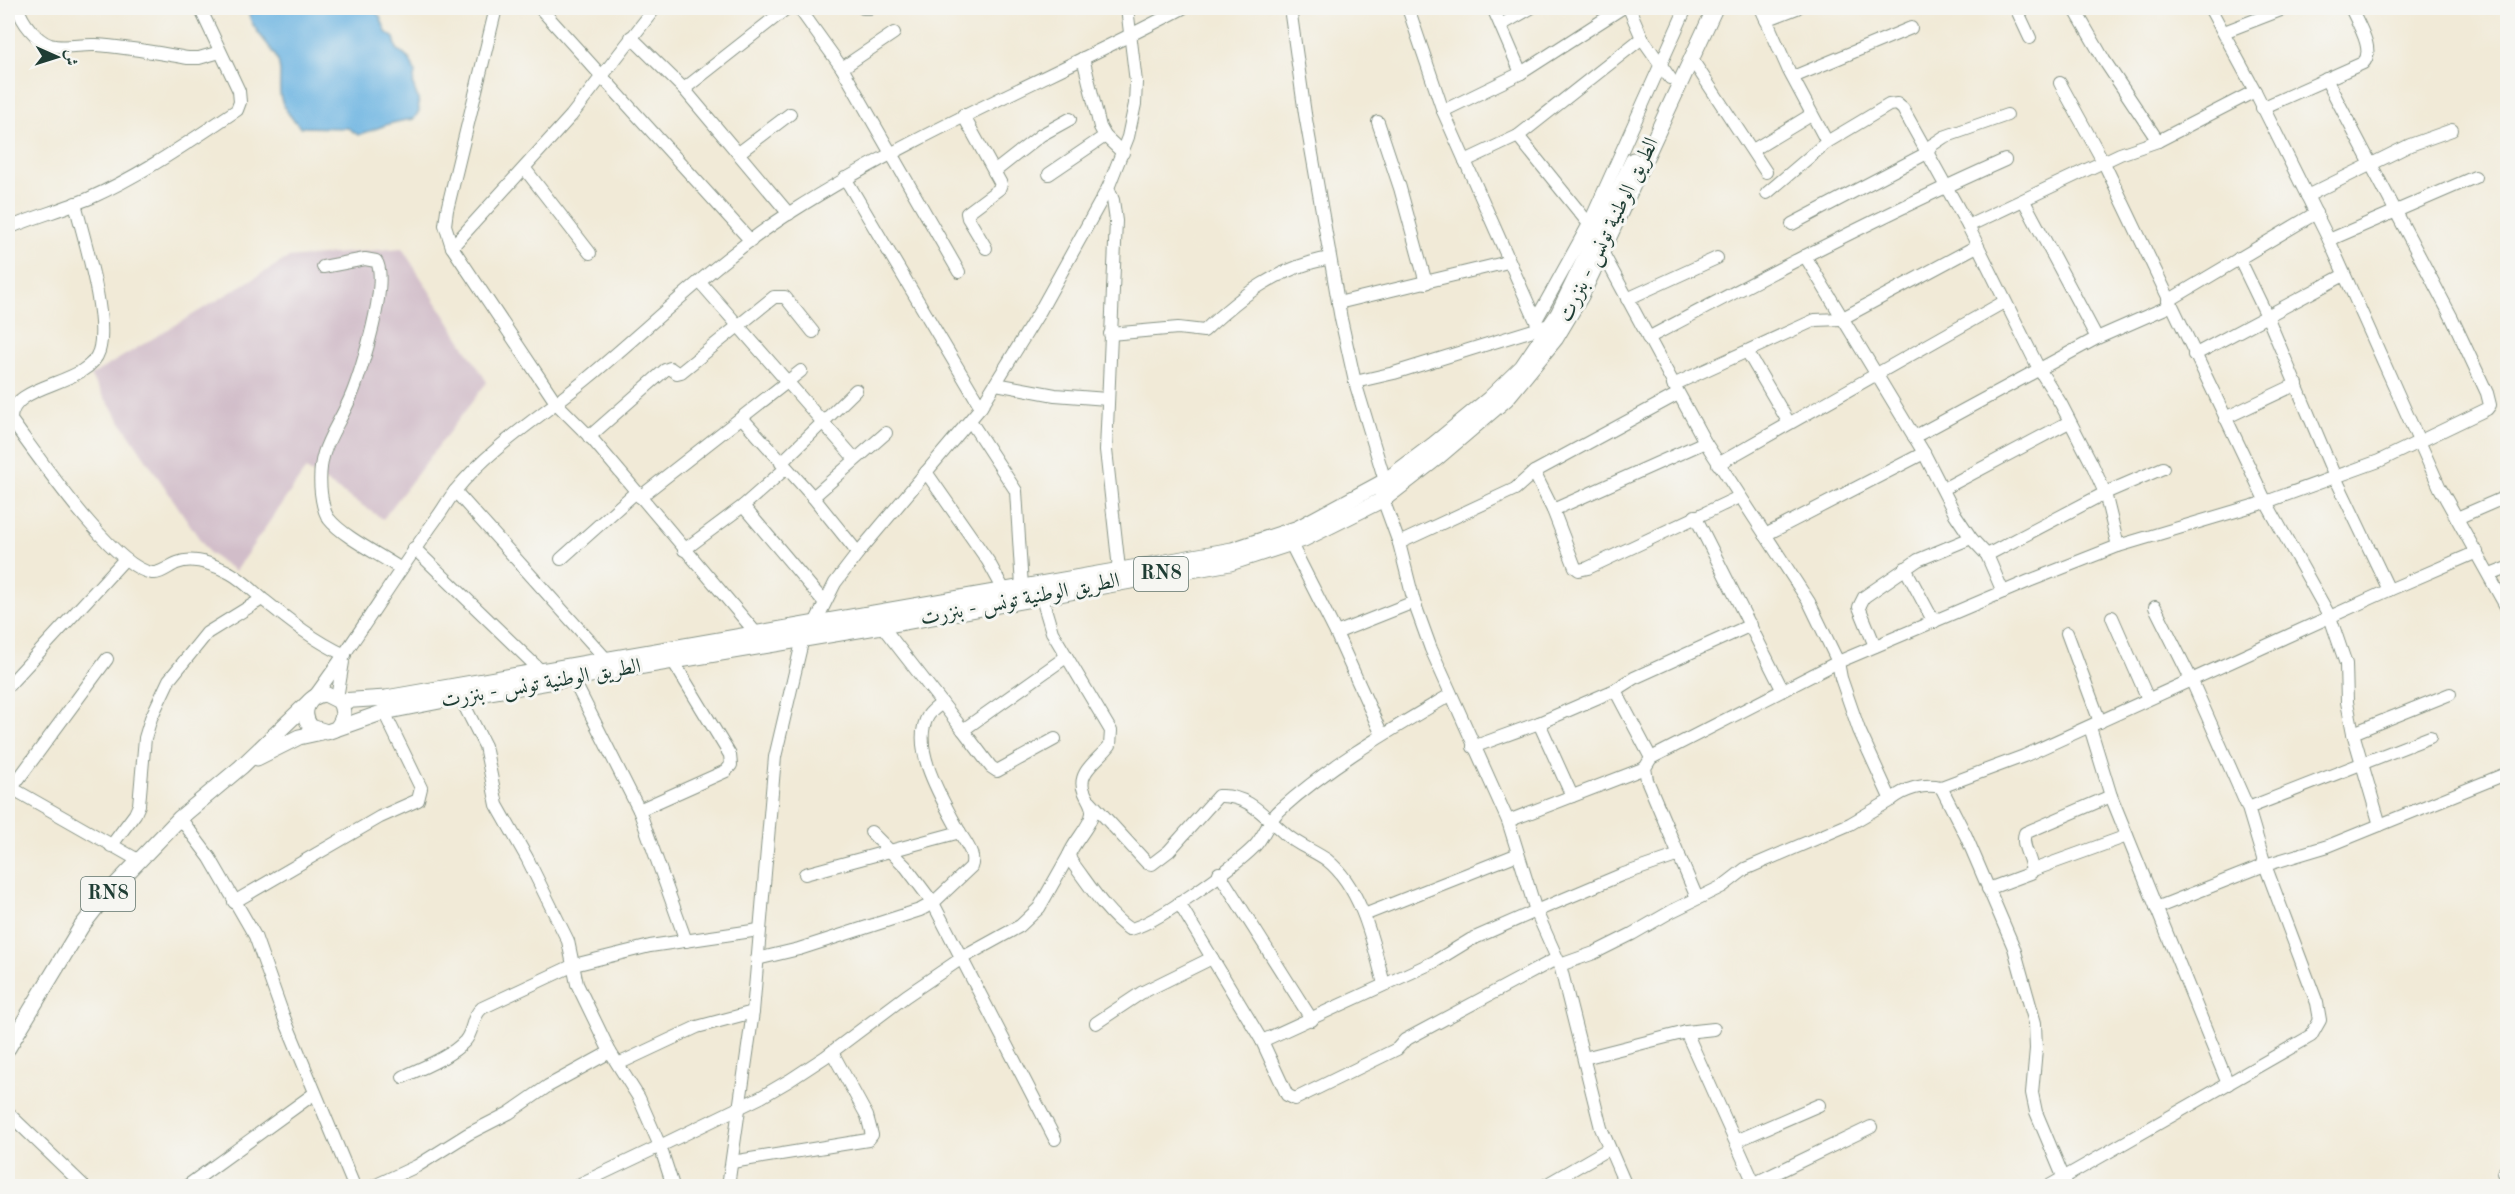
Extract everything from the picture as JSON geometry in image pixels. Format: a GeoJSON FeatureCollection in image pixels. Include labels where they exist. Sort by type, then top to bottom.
{"type":"FeatureCollection","features":[{"type":"Feature","properties":{"kind":"main road","name":"الطريق الوطنية تونس - بنزرت"},"geometry":{"type":"LineString","coordinates":[[338,699],[386,698],[1232,550],[1299,528],[1382,488],[1501,388],[1535,349],[1542,324],[1599,246],[1690,58],[1702,12]]}},
{"type":"Feature","properties":{"kind":"main road","name":"الطريق الوطنية تونس - بنزرت"},"geometry":{"type":"LineString","coordinates":[[241,767],[299,737],[384,712],[572,677],[882,626],[1041,595],[1230,563],[1291,544],[1478,425],[1524,380],[1556,338],[1581,296],[1599,246],[1670,78],[1702,12]]}},
{"type":"Feature","properties":{"kind":"main road","name":"RN8"},"geometry":{"type":"LineString","coordinates":[[312,699],[325,694],[338,699]]}},
{"type":"Feature","properties":{"kind":"main road","name":"الطريق الوطنية تونس - بنزرت"},"geometry":{"type":"LineString","coordinates":[[8,1048],[81,927],[138,860],[180,818],[241,767],[312,699]]}},
{"type":"Feature","properties":{"kind":"main road"},"geometry":{"type":"LineString","coordinates":[[312,699],[306,706],[306,717],[311,727],[329,730],[343,719],[344,712],[338,699]]}},
{"type":"Feature","properties":{"kind":"street"},"geometry":{"type":"LineString","coordinates":[[18,8],[20,15],[40,40],[51,45],[61,47],[96,45],[188,58],[199,58],[220,51]]}},
{"type":"Feature","properties":{"kind":"street"},"geometry":{"type":"LineString","coordinates":[[8,228],[89,198],[150,167],[237,110],[240,102],[238,91],[200,8]]}},
{"type":"Feature","properties":{"kind":"street"},"geometry":{"type":"LineString","coordinates":[[496,8],[447,210],[445,225],[452,247],[557,404],[589,437],[756,633]]}},
{"type":"Feature","properties":{"kind":"street"},"geometry":{"type":"LineString","coordinates":[[540,8],[751,241]]}},
{"type":"Feature","properties":{"kind":"street"},"geometry":{"type":"LineString","coordinates":[[452,247],[525,169],[602,77],[655,8]]}},
{"type":"Feature","properties":{"kind":"street"},"geometry":{"type":"LineString","coordinates":[[684,89],[787,8]]}},
{"type":"Feature","properties":{"kind":"street"},"geometry":{"type":"LineString","coordinates":[[799,8],[842,68],[959,272]]}},
{"type":"Feature","properties":{"kind":"street"},"geometry":{"type":"LineString","coordinates":[[863,8],[870,8]]}},
{"type":"Feature","properties":{"kind":"street"},"geometry":{"type":"LineString","coordinates":[[728,1186],[753,1012],[775,757],[803,638],[816,621],[835,583],[858,553],[971,422],[996,384],[1108,188],[1123,153],[1135,104],[1136,82],[1127,8]]}},
{"type":"Feature","properties":{"kind":"street"},"geometry":{"type":"LineString","coordinates":[[312,699],[345,655],[414,548],[455,491],[479,466],[557,404],[751,241],[845,178],[963,115],[1131,36],[1183,8]]}},
{"type":"Feature","properties":{"kind":"street"},"geometry":{"type":"LineString","coordinates":[[1290,8],[1330,258],[1354,382],[1382,488],[1400,543],[1414,602],[1450,695],[1508,821],[1536,911],[1558,963],[1608,1149],[1626,1186]]}},
{"type":"Feature","properties":{"kind":"street"},"geometry":{"type":"LineString","coordinates":[[1408,8],[1443,111],[1508,262],[1542,324]]}},
{"type":"Feature","properties":{"kind":"street"},"geometry":{"type":"LineString","coordinates":[[1492,8],[1521,73]]}},
{"type":"Feature","properties":{"kind":"street"},"geometry":{"type":"LineString","coordinates":[[1501,25],[1531,8]]}},
{"type":"Feature","properties":{"kind":"street"},"geometry":{"type":"LineString","coordinates":[[1443,111],[1521,73],[1622,8]]}},
{"type":"Feature","properties":{"kind":"street"},"geometry":{"type":"LineString","coordinates":[[1629,8],[1642,38],[1670,78]]}},
{"type":"Feature","properties":{"kind":"street"},"geometry":{"type":"LineString","coordinates":[[1761,8],[1811,115],[1827,142]]}},
{"type":"Feature","properties":{"kind":"street"},"geometry":{"type":"LineString","coordinates":[[1766,20],[1797,8]]}},
{"type":"Feature","properties":{"kind":"street"},"geometry":{"type":"LineString","coordinates":[[2016,8],[2030,38]]}},
{"type":"Feature","properties":{"kind":"street"},"geometry":{"type":"LineString","coordinates":[[2074,8],[2104,60],[2158,141]]}},
{"type":"Feature","properties":{"kind":"street"},"geometry":{"type":"LineString","coordinates":[[2210,8],[2255,91],[2329,240],[2418,442],[2508,610]]}},
{"type":"Feature","properties":{"kind":"street"},"geometry":{"type":"LineString","coordinates":[[2224,32],[2286,8]]}},
{"type":"Feature","properties":{"kind":"street"},"geometry":{"type":"LineString","coordinates":[[2262,108],[2367,60],[2368,51],[2351,8]]}},
{"type":"Feature","properties":{"kind":"street"},"geometry":{"type":"LineString","coordinates":[[1354,382],[1394,374],[1542,324],[1660,65],[1702,12]]}},
{"type":"Feature","properties":{"kind":"street"},"geometry":{"type":"LineString","coordinates":[[1793,77],[1911,28]]}},
{"type":"Feature","properties":{"kind":"street"},"geometry":{"type":"LineString","coordinates":[[842,68],[894,33]]}},
{"type":"Feature","properties":{"kind":"street"},"geometry":{"type":"LineString","coordinates":[[631,37],[684,89],[789,214]]}},
{"type":"Feature","properties":{"kind":"street"},"geometry":{"type":"LineString","coordinates":[[1465,161],[1518,136],[1642,38]]}},
{"type":"Feature","properties":{"kind":"street"},"geometry":{"type":"LineString","coordinates":[[1083,58],[1105,136],[1123,153]]}},
{"type":"Feature","properties":{"kind":"street"},"geometry":{"type":"LineString","coordinates":[[1690,58],[1766,172]]}},
{"type":"Feature","properties":{"kind":"street"},"geometry":{"type":"LineString","coordinates":[[1508,821],[1648,763],[1782,689],[1875,646],[2003,592],[2118,546],[2266,502],[2379,461],[2487,409],[2490,399],[2452,318],[2326,79]]}},
{"type":"Feature","properties":{"kind":"street"},"geometry":{"type":"LineString","coordinates":[[2060,83],[2103,163],[2266,502],[2330,617],[2346,664],[2348,702],[2353,733],[2380,825]]}},
{"type":"Feature","properties":{"kind":"street"},"geometry":{"type":"LineString","coordinates":[[1968,226],[2120,154],[2158,141],[2255,91]]}},
{"type":"Feature","properties":{"kind":"street"},"geometry":{"type":"LineString","coordinates":[[1767,193],[1827,142],[1889,105],[1897,104],[1903,109],[1968,226],[2038,369],[2069,422],[2105,493],[2118,546]]}},
{"type":"Feature","properties":{"kind":"street"},"geometry":{"type":"LineString","coordinates":[[740,153],[790,114]]}},
{"type":"Feature","properties":{"kind":"street"},"geometry":{"type":"LineString","coordinates":[[963,115],[1001,184],[999,189],[968,213],[968,218],[986,248]]}},
{"type":"Feature","properties":{"kind":"street"},"geometry":{"type":"LineString","coordinates":[[1753,150],[1811,115]]}},
{"type":"Feature","properties":{"kind":"street"},"geometry":{"type":"LineString","coordinates":[[1792,224],[1927,153],[1932,145],[1944,138],[2007,115]]}},
{"type":"Feature","properties":{"kind":"street"},"geometry":{"type":"LineString","coordinates":[[994,172],[1041,135],[1070,118]]}},
{"type":"Feature","properties":{"kind":"street"},"geometry":{"type":"LineString","coordinates":[[1378,122],[1400,188],[1426,283]]}},
{"type":"Feature","properties":{"kind":"street"},"geometry":{"type":"LineString","coordinates":[[2307,196],[2410,145],[2452,130]]}},
{"type":"Feature","properties":{"kind":"street"},"geometry":{"type":"LineString","coordinates":[[1049,174],[1105,136]]}},
{"type":"Feature","properties":{"kind":"street"},"geometry":{"type":"LineString","coordinates":[[1518,136],[1589,224]]}},
{"type":"Feature","properties":{"kind":"street"},"geometry":{"type":"LineString","coordinates":[[1648,338],[1805,256],[1946,186],[2005,160]]}},
{"type":"Feature","properties":{"kind":"street"},"geometry":{"type":"LineString","coordinates":[[525,169],[590,253]]}},
{"type":"Feature","properties":{"kind":"street"},"geometry":{"type":"LineString","coordinates":[[2329,240],[2475,177]]}},
{"type":"Feature","properties":{"kind":"street"},"geometry":{"type":"LineString","coordinates":[[845,178],[981,407]]}},
{"type":"Feature","properties":{"kind":"street"},"geometry":{"type":"LineString","coordinates":[[1108,188],[1113,200],[1116,221],[1106,450],[1119,569]]}},
{"type":"Feature","properties":{"kind":"street"},"geometry":{"type":"LineString","coordinates":[[2024,201],[2097,338]]}},
{"type":"Feature","properties":{"kind":"street"},"geometry":{"type":"LineString","coordinates":[[75,203],[101,315],[99,350],[95,360],[88,368],[46,386],[15,405],[11,411],[11,420],[57,484],[124,560],[150,573],[156,573],[178,562],[192,561],[211,564],[232,574],[324,646],[345,655]]}},
{"type":"Feature","properties":{"kind":"street"},"geometry":{"type":"LineString","coordinates":[[1914,437],[2097,338],[2169,304],[2239,258],[2316,213]]}},
{"type":"Feature","properties":{"kind":"street"},"geometry":{"type":"LineString","coordinates":[[1599,246],[1705,442],[1809,602],[1839,662],[1841,678],[1859,730],[1891,800]]}},
{"type":"Feature","properties":{"kind":"street"},"geometry":{"type":"LineString","coordinates":[[1400,543],[1515,489],[1534,472],[1675,390],[1748,352],[1815,320],[1841,318],[1977,246]]}},
{"type":"Feature","properties":{"kind":"street"},"geometry":{"type":"LineString","coordinates":[[1805,256],[1924,453],[1971,538],[1987,555],[2003,592]]}},
{"type":"Feature","properties":{"kind":"street"},"geometry":{"type":"LineString","coordinates":[[1110,334],[1178,328],[1204,331],[1262,283],[1300,264],[1330,258]]}},
{"type":"Feature","properties":{"kind":"street"},"geometry":{"type":"LineString","coordinates":[[1627,299],[1717,258]]}},
{"type":"Feature","properties":{"kind":"street"},"geometry":{"type":"LineString","coordinates":[[2239,258],[2267,316],[2335,477],[2389,590]]}},
{"type":"Feature","properties":{"kind":"street"},"geometry":{"type":"LineString","coordinates":[[323,267],[365,259],[376,261],[381,271],[379,299],[357,382],[326,444],[320,464],[322,502],[328,518],[340,529],[401,569]]}},
{"type":"Feature","properties":{"kind":"street"},"geometry":{"type":"LineString","coordinates":[[1338,303],[1508,262]]}},
{"type":"Feature","properties":{"kind":"street"},"geometry":{"type":"LineString","coordinates":[[2194,355],[2344,275]]}},
{"type":"Feature","properties":{"kind":"street"},"geometry":{"type":"LineString","coordinates":[[700,282],[855,459]]}},
{"type":"Feature","properties":{"kind":"street"},"geometry":{"type":"LineString","coordinates":[[589,437],[665,370],[670,368],[677,373],[681,372],[774,297],[783,296],[813,332]]}},
{"type":"Feature","properties":{"kind":"street"},"geometry":{"type":"LineString","coordinates":[[1718,464],[2004,302]]}},
{"type":"Feature","properties":{"kind":"street"},"geometry":{"type":"LineString","coordinates":[[1748,352],[1789,423]]}},
{"type":"Feature","properties":{"kind":"street"},"geometry":{"type":"LineString","coordinates":[[561,559],[638,495],[742,419],[801,371]]}},
{"type":"Feature","properties":{"kind":"street"},"geometry":{"type":"LineString","coordinates":[[996,384],[1054,394],[1107,399]]}},
{"type":"Feature","properties":{"kind":"street"},"geometry":{"type":"LineString","coordinates":[[2225,418],[2296,384]]}},
{"type":"Feature","properties":{"kind":"street"},"geometry":{"type":"LineString","coordinates":[[684,550],[743,506],[856,390]]}},
{"type":"Feature","properties":{"kind":"street"},"geometry":{"type":"LineString","coordinates":[[742,419],[813,497],[858,553]]}},
{"type":"Feature","properties":{"kind":"street"},"geometry":{"type":"LineString","coordinates":[[971,422],[1016,491],[1022,587]]}},
{"type":"Feature","properties":{"kind":"street"},"geometry":{"type":"LineString","coordinates":[[1943,489],[2069,422]]}},
{"type":"Feature","properties":{"kind":"street"},"geometry":{"type":"LineString","coordinates":[[813,497],[886,433]]}},
{"type":"Feature","properties":{"kind":"street"},"geometry":{"type":"LineString","coordinates":[[1553,510],[1705,442]]}},
{"type":"Feature","properties":{"kind":"street"},"geometry":{"type":"LineString","coordinates":[[1765,535],[1924,453]]}},
{"type":"Feature","properties":{"kind":"street"},"geometry":{"type":"LineString","coordinates":[[1987,555],[2105,493],[2163,468]]}},
{"type":"Feature","properties":{"kind":"street"},"geometry":{"type":"LineString","coordinates":[[926,472],[988,561],[1004,590]]}},
{"type":"Feature","properties":{"kind":"street"},"geometry":{"type":"LineString","coordinates":[[1534,472],[1553,510],[1575,567],[1579,570],[1588,568],[1739,497]]}},
{"type":"Feature","properties":{"kind":"street"},"geometry":{"type":"LineString","coordinates":[[455,491],[606,659]]}},
{"type":"Feature","properties":{"kind":"street"},"geometry":{"type":"LineString","coordinates":[[2457,518],[2508,496]]}},
{"type":"Feature","properties":{"kind":"street"},"geometry":{"type":"LineString","coordinates":[[743,506],[824,603]]}},
{"type":"Feature","properties":{"kind":"street"},"geometry":{"type":"LineString","coordinates":[[1695,516],[1782,689]]}},
{"type":"Feature","properties":{"kind":"street"},"geometry":{"type":"LineString","coordinates":[[1875,646],[1861,615],[1860,602],[1905,568],[1934,552],[1971,538]]}},
{"type":"Feature","properties":{"kind":"street"},"geometry":{"type":"LineString","coordinates":[[1291,544],[1336,633],[1382,735]]}},
{"type":"Feature","properties":{"kind":"street"},"geometry":{"type":"LineString","coordinates":[[414,548],[540,670]]}},
{"type":"Feature","properties":{"kind":"street"},"geometry":{"type":"LineString","coordinates":[[1179,903],[1262,1041],[1287,1095],[1295,1099],[1397,1048],[1405,1040],[1558,963],[1594,953],[1632,934],[1723,886],[1745,869],[1850,824],[1907,790],[1933,785],[1941,787],[2024,756],[2477,552]]}},
{"type":"Feature","properties":{"kind":"street"},"geometry":{"type":"LineString","coordinates":[[8,686],[124,560]]}},
{"type":"Feature","properties":{"kind":"street"},"geometry":{"type":"LineString","coordinates":[[1905,568],[1934,622]]}},
{"type":"Feature","properties":{"kind":"street"},"geometry":{"type":"LineString","coordinates":[[2490,575],[2508,568]]}},
{"type":"Feature","properties":{"kind":"street"},"geometry":{"type":"LineString","coordinates":[[1041,595],[1053,632],[1111,731],[1110,745],[1086,770],[1081,781],[1090,801],[1147,863],[1152,864],[1169,852],[1218,796],[1226,795],[1246,801],[1284,833],[1326,859],[1338,871],[1364,915],[1384,984]]}},
{"type":"Feature","properties":{"kind":"street"},"geometry":{"type":"LineString","coordinates":[[111,846],[139,805],[145,738],[151,718],[169,680],[207,633],[218,624],[262,599]]}},
{"type":"Feature","properties":{"kind":"street"},"geometry":{"type":"LineString","coordinates":[[1336,633],[1414,602]]}},
{"type":"Feature","properties":{"kind":"street"},"geometry":{"type":"LineString","coordinates":[[2049,1186],[2065,1183],[2311,1036],[2320,1020],[2317,1003],[2265,865],[2248,808],[2191,680],[2155,607]]}},
{"type":"Feature","properties":{"kind":"street"},"geometry":{"type":"LineString","coordinates":[[2112,617],[2148,699]]}},
{"type":"Feature","properties":{"kind":"street"},"geometry":{"type":"LineString","coordinates":[[1473,747],[1539,723],[1615,690],[1634,678],[1751,625]]}},
{"type":"Feature","properties":{"kind":"street"},"geometry":{"type":"LineString","coordinates":[[882,626],[991,767],[997,771],[1055,739]]}},
{"type":"Feature","properties":{"kind":"street"},"geometry":{"type":"LineString","coordinates":[[2067,633],[2095,724],[2111,796],[2228,1084]]}},
{"type":"Feature","properties":{"kind":"street"},"geometry":{"type":"LineString","coordinates":[[338,699],[345,655]]}},
{"type":"Feature","properties":{"kind":"street"},"geometry":{"type":"LineString","coordinates":[[963,730],[1066,657]]}},
{"type":"Feature","properties":{"kind":"street"},"geometry":{"type":"LineString","coordinates":[[107,658],[9,788],[138,860]]}},
{"type":"Feature","properties":{"kind":"street"},"geometry":{"type":"LineString","coordinates":[[639,810],[726,771],[731,765],[730,755],[673,661]]}},
{"type":"Feature","properties":{"kind":"street"},"geometry":{"type":"LineString","coordinates":[[572,677],[639,810],[686,941]]}},
{"type":"Feature","properties":{"kind":"street"},"geometry":{"type":"LineString","coordinates":[[1615,690],[1648,763],[1647,780],[1697,898]]}},
{"type":"Feature","properties":{"kind":"street"},"geometry":{"type":"LineString","coordinates":[[2353,733],[2450,694]]}},
{"type":"Feature","properties":{"kind":"street"},"geometry":{"type":"LineString","coordinates":[[1069,855],[1071,861],[1122,924],[1129,929],[1146,924],[1179,903],[1254,847],[1280,810],[1329,771],[1382,735],[1450,695]]}},
{"type":"Feature","properties":{"kind":"street"},"geometry":{"type":"LineString","coordinates":[[460,697],[485,747],[496,806],[527,858],[568,941],[577,984],[610,1053],[639,1098],[660,1146],[673,1186]]}},
{"type":"Feature","properties":{"kind":"street"},"geometry":{"type":"LineString","coordinates":[[757,959],[799,949],[920,910],[933,903],[972,864],[972,854],[936,785],[923,751],[922,739],[929,715],[942,703]]}},
{"type":"Feature","properties":{"kind":"street"},"geometry":{"type":"LineString","coordinates":[[234,902],[380,817],[418,800],[421,788],[384,712]]}},
{"type":"Feature","properties":{"kind":"street"},"geometry":{"type":"LineString","coordinates":[[1539,723],[1572,796]]}},
{"type":"Feature","properties":{"kind":"street"},"geometry":{"type":"LineString","coordinates":[[2248,808],[2430,737]]}},
{"type":"Feature","properties":{"kind":"street"},"geometry":{"type":"LineString","coordinates":[[2156,908],[2265,865],[2328,846],[2508,773]]}},
{"type":"Feature","properties":{"kind":"street"},"geometry":{"type":"LineString","coordinates":[[1941,787],[2014,948],[2035,1023],[2036,1049],[2032,1093],[2036,1112],[2065,1183]]}},
{"type":"Feature","properties":{"kind":"street"},"geometry":{"type":"LineString","coordinates":[[2033,870],[2023,841],[2025,833],[2111,796]]}},
{"type":"Feature","properties":{"kind":"street"},"geometry":{"type":"LineString","coordinates":[[576,1186],[761,1097],[832,1053],[906,996],[962,958],[1029,919],[1039,908],[1092,814],[1090,801]]}},
{"type":"Feature","properties":{"kind":"street"},"geometry":{"type":"LineString","coordinates":[[180,818],[200,842],[263,955],[283,1015],[352,1186]]}},
{"type":"Feature","properties":{"kind":"street"},"geometry":{"type":"LineString","coordinates":[[871,832],[906,867],[933,903],[1055,1139]]}},
{"type":"Feature","properties":{"kind":"street"},"geometry":{"type":"LineString","coordinates":[[805,874],[960,832]]}},
{"type":"Feature","properties":{"kind":"street"},"geometry":{"type":"LineString","coordinates":[[1988,889],[2127,836]]}},
{"type":"Feature","properties":{"kind":"street"},"geometry":{"type":"LineString","coordinates":[[1364,915],[1518,854]]}},
{"type":"Feature","properties":{"kind":"street"},"geometry":{"type":"LineString","coordinates":[[1262,1041],[1434,962],[1470,940],[1621,874],[1679,855]]}},
{"type":"Feature","properties":{"kind":"street"},"geometry":{"type":"LineString","coordinates":[[1219,873],[1312,1020]]}},
{"type":"Feature","properties":{"kind":"street"},"geometry":{"type":"LineString","coordinates":[[403,1077],[455,1049],[470,1034],[474,1017],[482,1008],[574,965],[650,946],[759,930]]}},
{"type":"Feature","properties":{"kind":"street"},"geometry":{"type":"LineString","coordinates":[[1096,1023],[1141,993],[1212,958]]}},
{"type":"Feature","properties":{"kind":"street"},"geometry":{"type":"LineString","coordinates":[[618,1064],[697,1027],[753,1012]]}},
{"type":"Feature","properties":{"kind":"street"},"geometry":{"type":"LineString","coordinates":[[1584,1058],[1686,1032],[1714,1029]]}},
{"type":"Feature","properties":{"kind":"street"},"geometry":{"type":"LineString","coordinates":[[1686,1032],[1736,1141],[1751,1185],[1871,1127]]}},
{"type":"Feature","properties":{"kind":"street"},"geometry":{"type":"LineString","coordinates":[[374,1186],[417,1166],[468,1134],[508,1113],[548,1086],[610,1053]]}},
{"type":"Feature","properties":{"kind":"street"},"geometry":{"type":"LineString","coordinates":[[732,1161],[868,1140],[872,1135],[867,1116],[832,1053]]}},
{"type":"Feature","properties":{"kind":"street"},"geometry":{"type":"LineString","coordinates":[[187,1186],[315,1093]]}},
{"type":"Feature","properties":{"kind":"street"},"geometry":{"type":"LineString","coordinates":[[1736,1141],[1819,1105]]}},
{"type":"Feature","properties":{"kind":"street"},"geometry":{"type":"LineString","coordinates":[[8,1113],[84,1186]]}},
{"type":"Feature","properties":{"kind":"street"},"geometry":{"type":"LineString","coordinates":[[1544,1186],[1608,1149]]}},
{"type":"Feature","properties":{"kind":"shaded area"},"geometry":{"type":"Polygon","coordinates":[[[402,248],[487,382],[383,519],[306,469],[235,571],[209,553],[90,376],[288,258],[402,248]]]}},
{"type":"Feature","properties":{"kind":"water"},"geometry":{"type":"Polygon","coordinates":[[[248,8],[370,8],[380,16],[386,32],[394,38],[397,49],[410,60],[415,72],[413,85],[419,111],[414,119],[392,123],[358,135],[348,128],[300,127],[282,103],[278,62],[255,28],[248,8]]]}}]}
